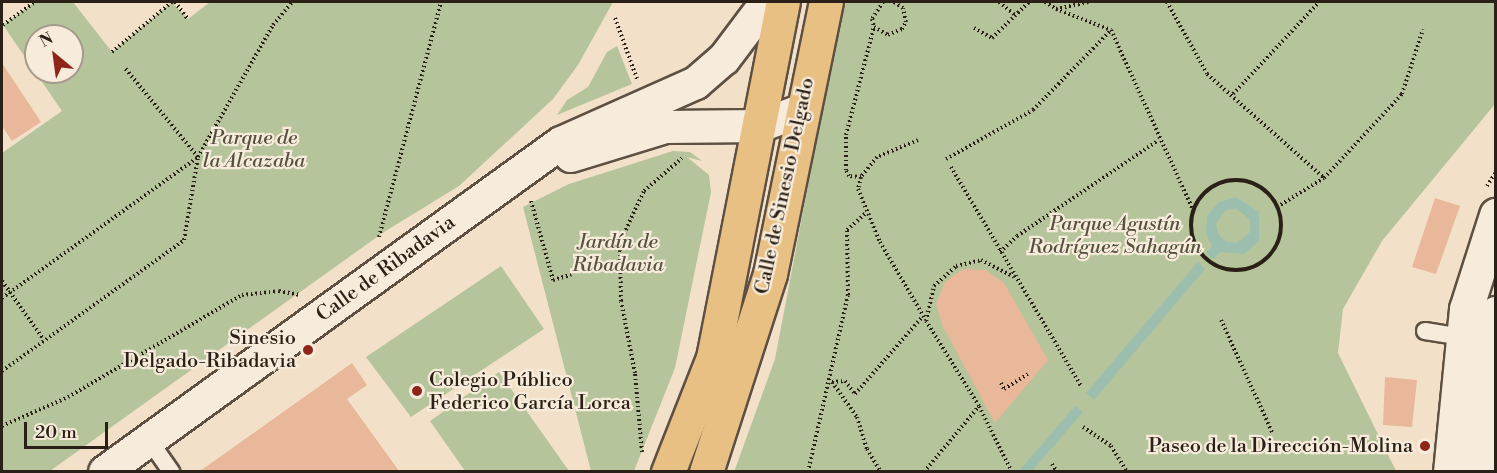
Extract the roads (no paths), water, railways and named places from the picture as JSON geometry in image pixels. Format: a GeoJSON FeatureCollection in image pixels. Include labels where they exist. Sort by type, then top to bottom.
{"type":"FeatureCollection","features":[{"type":"Feature","properties":{"kind":"main road","name":"Calle de Sinesio Delgado"},"geometry":{"type":"LineString","coordinates":[[656,467],[713,358],[783,2]]}},
{"type":"Feature","properties":{"kind":"main road","name":"Calle de Sinesio Delgado"},"geometry":{"type":"LineString","coordinates":[[706,471],[770,274],[800,111],[826,2]]}},
{"type":"Feature","properties":{"kind":"street","name":"Calle de Ribadavia"},"geometry":{"type":"LineString","coordinates":[[105,471],[561,143],[696,83],[724,59],[767,2]]}},
{"type":"Feature","properties":{"kind":"street","name":"Calle de Ribadavia"},"geometry":{"type":"LineString","coordinates":[[521,171],[666,127],[760,126],[800,111]]}},
{"type":"Feature","properties":{"kind":"street"},"geometry":{"type":"LineString","coordinates":[[1450,471],[1462,337],[1474,274],[1496,215]]}},
{"type":"Feature","properties":{"kind":"street"},"geometry":{"type":"LineString","coordinates":[[1480,471],[1492,376],[1496,313]]}},
{"type":"Feature","properties":{"kind":"lane"},"geometry":{"type":"LineString","coordinates":[[1425,331],[1462,337]]}},
{"type":"Feature","properties":{"kind":"lane"},"geometry":{"type":"LineString","coordinates":[[148,440],[171,471]]}},
{"type":"Feature","properties":{"kind":"place","name":"Sinesio Delgado-Ribadavia"},"geometry":{"type":"Point","coordinates":[308,350]}},
{"type":"Feature","properties":{"kind":"place","name":"Colegio Público Federico García Lorca"},"geometry":{"type":"Point","coordinates":[417,391]}},
{"type":"Feature","properties":{"kind":"place","name":"Paseo de la Dirección-Molina"},"geometry":{"type":"Point","coordinates":[1425,446]}},
{"type":"Feature","properties":{"kind":"park label","name":"Parque de la Alcazaba"},"geometry":{"type":"Point","coordinates":[254,150]}},
{"type":"Feature","properties":{"kind":"park label","name":"Parque Agustín Rodríguez Sahagún"},"geometry":{"type":"Point","coordinates":[1115,236]}},
{"type":"Feature","properties":{"kind":"park label","name":"Jardín de Ribadavia"},"geometry":{"type":"Point","coordinates":[618,254]}}]}
